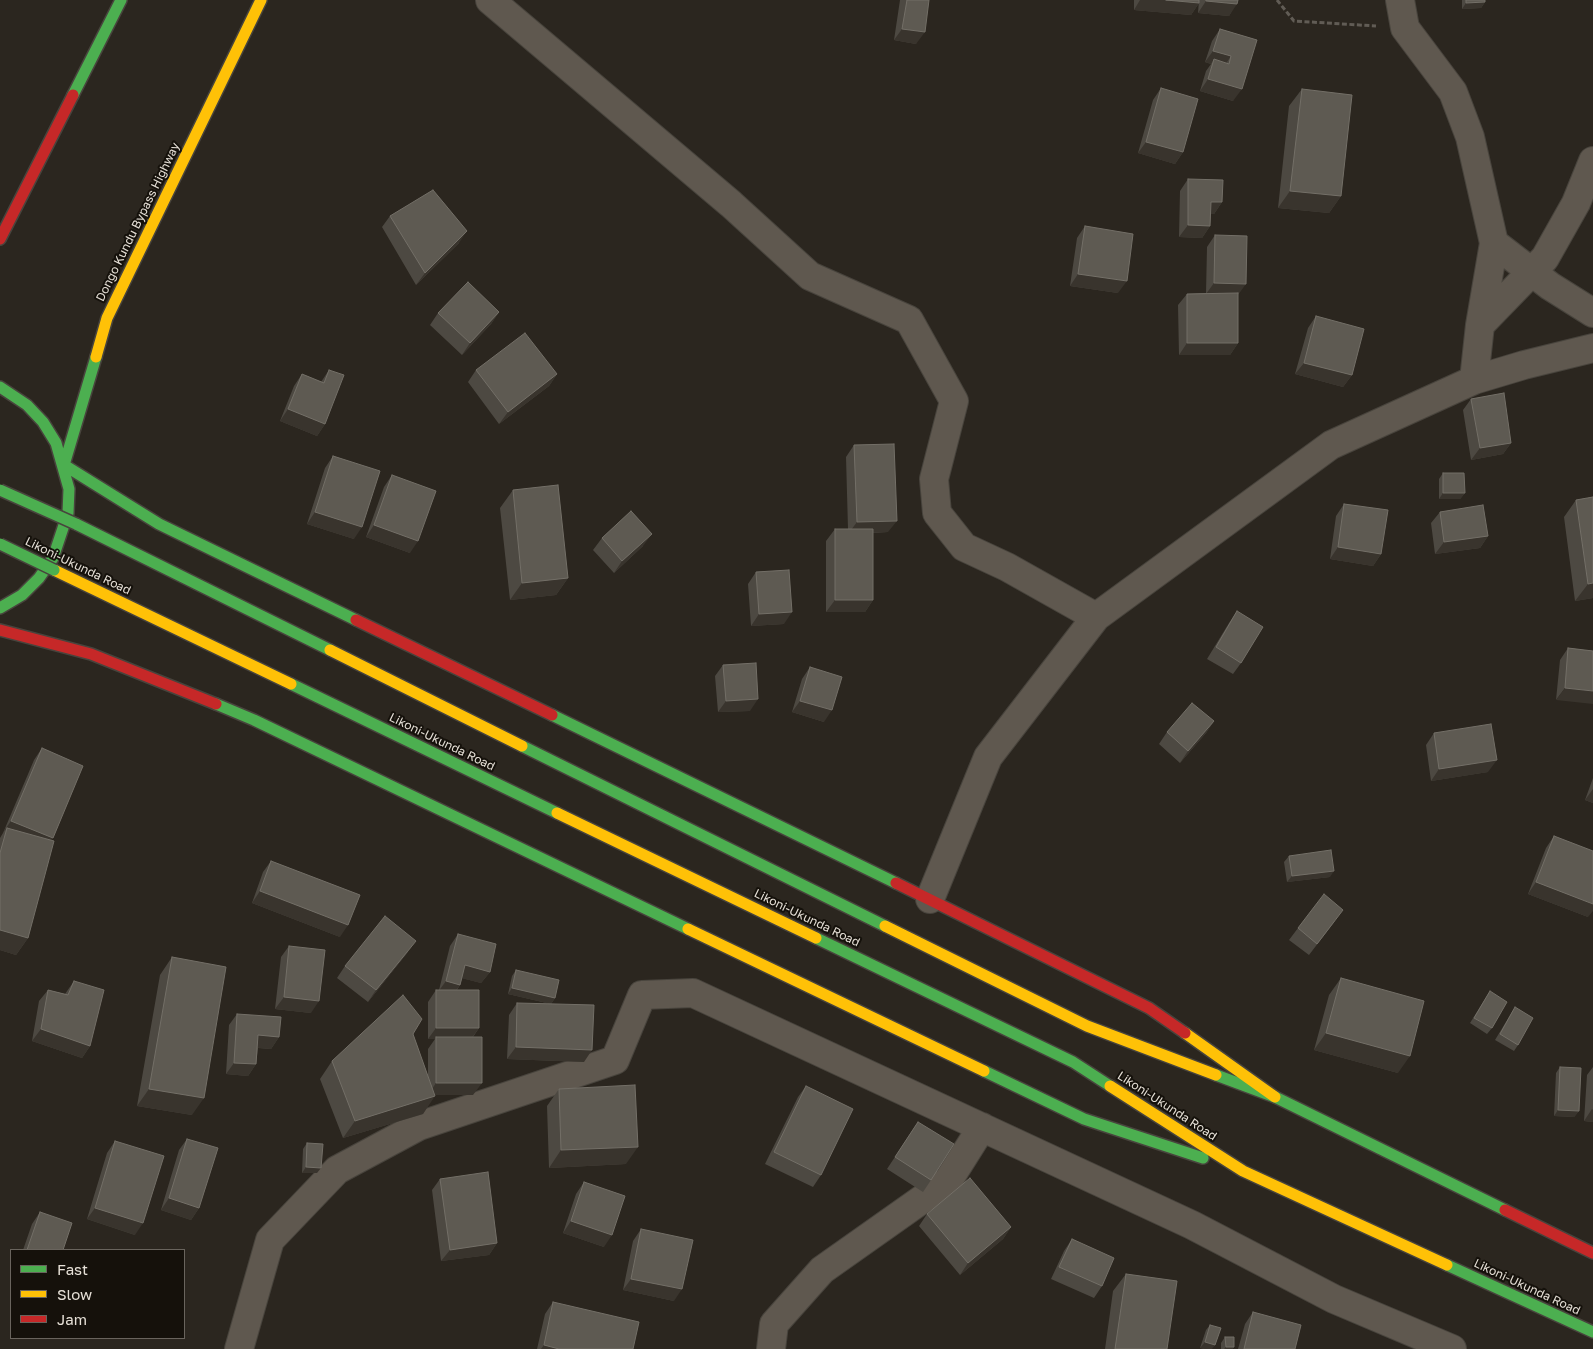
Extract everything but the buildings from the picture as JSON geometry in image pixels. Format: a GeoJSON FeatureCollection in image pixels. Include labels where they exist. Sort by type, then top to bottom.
{"type":"FeatureCollection","features":[{"type":"Feature","properties":{"kind":"highway"},"geometry":{"type":"LineString","coordinates":[[0,239],[121,0]]}},
{"type":"Feature","properties":{"kind":"highway","name":"Dongo Kundu Bypass Highway"},"geometry":{"type":"LineString","coordinates":[[64,465],[107,318],[262,0]]}},
{"type":"Feature","properties":{"kind":"highway"},"geometry":{"type":"LineString","coordinates":[[0,387],[27,404],[43,422],[56,442],[64,465],[69,489],[68,513],[62,536],[53,558],[39,578],[0,608]]}},
{"type":"Feature","properties":{"kind":"highway"},"geometry":{"type":"LineString","coordinates":[[64,465],[159,524],[930,899],[1149,1008],[1275,1097]]}},
{"type":"Feature","properties":{"kind":"highway"},"geometry":{"type":"LineString","coordinates":[[0,490],[76,524],[1087,1026],[1275,1097],[1593,1253]]}},
{"type":"Feature","properties":{"kind":"highway","name":"Likoni-Ukunda Road"},"geometry":{"type":"LineString","coordinates":[[0,544],[1073,1062],[1243,1171],[1593,1332]]}},
{"type":"Feature","properties":{"kind":"highway"},"geometry":{"type":"LineString","coordinates":[[0,630],[92,654],[254,720],[1084,1119],[1243,1171]]}},
{"type":"Feature","properties":{"kind":"street"},"geometry":{"type":"LineString","coordinates":[[490,0],[732,204],[810,276],[909,320],[954,401],[934,479],[937,513],[964,547],[1007,567],[1096,617]]}},
{"type":"Feature","properties":{"kind":"street"},"geometry":{"type":"LineString","coordinates":[[1400,0],[1405,28],[1453,92],[1470,138],[1494,243],[1480,324],[1474,380]]}},
{"type":"Feature","properties":{"kind":"street"},"geometry":{"type":"LineString","coordinates":[[1480,324],[1545,258],[1560,236],[1593,161]]}},
{"type":"Feature","properties":{"kind":"street"},"geometry":{"type":"LineString","coordinates":[[1494,243],[1572,302],[1593,313]]}},
{"type":"Feature","properties":{"kind":"street"},"geometry":{"type":"LineString","coordinates":[[930,899],[988,757],[1096,617],[1331,446],[1474,380],[1524,364],[1593,348]]}},
{"type":"Feature","properties":{"kind":"street"},"geometry":{"type":"LineString","coordinates":[[239,1349],[270,1240],[337,1170],[419,1126],[615,1060],[642,995],[693,993],[1192,1225],[1334,1299],[1452,1349]]}},
{"type":"Feature","properties":{"kind":"street"},"geometry":{"type":"LineString","coordinates":[[771,1349],[774,1324],[822,1270],[948,1181],[982,1127]]}},
{"type":"Feature","properties":{"kind":"path"},"geometry":{"type":"LineString","coordinates":[[1277,0],[1294,22],[1405,28]]}},
{"type":"Feature","properties":{"kind":"traffic: fast"},"geometry":{"type":"LineString","coordinates":[[73,95],[121,0]]}},
{"type":"Feature","properties":{"kind":"traffic: fast"},"geometry":{"type":"LineString","coordinates":[[96,357],[64,465],[159,524],[356,620]]}},
{"type":"Feature","properties":{"kind":"traffic: fast"},"geometry":{"type":"LineString","coordinates":[[0,387],[27,405],[43,422],[56,443],[69,489],[68,513],[53,558],[39,578],[22,595],[0,608]]}},
{"type":"Feature","properties":{"kind":"traffic: fast"},"geometry":{"type":"LineString","coordinates":[[0,490],[76,524]]}},
{"type":"Feature","properties":{"kind":"traffic: fast"},"geometry":{"type":"LineString","coordinates":[[76,524],[330,650]]}},
{"type":"Feature","properties":{"kind":"traffic: fast"},"geometry":{"type":"LineString","coordinates":[[0,544],[54,570]]}},
{"type":"Feature","properties":{"kind":"traffic: fast"},"geometry":{"type":"LineString","coordinates":[[291,684],[557,813]]}},
{"type":"Feature","properties":{"kind":"traffic: fast"},"geometry":{"type":"LineString","coordinates":[[216,704],[254,720],[688,929]]}},
{"type":"Feature","properties":{"kind":"traffic: fast"},"geometry":{"type":"LineString","coordinates":[[552,715],[896,883]]}},
{"type":"Feature","properties":{"kind":"traffic: fast"},"geometry":{"type":"LineString","coordinates":[[522,746],[885,926]]}},
{"type":"Feature","properties":{"kind":"traffic: fast"},"geometry":{"type":"LineString","coordinates":[[816,938],[1073,1062],[1110,1086]]}},
{"type":"Feature","properties":{"kind":"traffic: fast"},"geometry":{"type":"LineString","coordinates":[[984,1071],[1084,1119],[1203,1158]]}},
{"type":"Feature","properties":{"kind":"traffic: fast"},"geometry":{"type":"LineString","coordinates":[[1216,1075],[1275,1097],[1505,1210]]}},
{"type":"Feature","properties":{"kind":"traffic: fast"},"geometry":{"type":"LineString","coordinates":[[1447,1265],[1593,1332]]}},
{"type":"Feature","properties":{"kind":"traffic: slow"},"geometry":{"type":"LineString","coordinates":[[96,357],[107,318],[261,0]]}},
{"type":"Feature","properties":{"kind":"traffic: slow"},"geometry":{"type":"LineString","coordinates":[[54,570],[291,684]]}},
{"type":"Feature","properties":{"kind":"traffic: slow"},"geometry":{"type":"LineString","coordinates":[[330,650],[522,746]]}},
{"type":"Feature","properties":{"kind":"traffic: slow"},"geometry":{"type":"LineString","coordinates":[[557,813],[816,938]]}},
{"type":"Feature","properties":{"kind":"traffic: slow"},"geometry":{"type":"LineString","coordinates":[[885,926],[1087,1026],[1216,1075]]}},
{"type":"Feature","properties":{"kind":"traffic: slow"},"geometry":{"type":"LineString","coordinates":[[688,929],[984,1071]]}},
{"type":"Feature","properties":{"kind":"traffic: slow"},"geometry":{"type":"LineString","coordinates":[[1185,1033],[1275,1097]]}},
{"type":"Feature","properties":{"kind":"traffic: slow"},"geometry":{"type":"LineString","coordinates":[[1110,1086],[1243,1171],[1447,1265]]}},
{"type":"Feature","properties":{"kind":"traffic: jam"},"geometry":{"type":"LineString","coordinates":[[0,239],[73,95]]}},
{"type":"Feature","properties":{"kind":"traffic: jam"},"geometry":{"type":"LineString","coordinates":[[356,620],[552,715]]}},
{"type":"Feature","properties":{"kind":"traffic: jam"},"geometry":{"type":"LineString","coordinates":[[0,630],[91,654],[216,704]]}},
{"type":"Feature","properties":{"kind":"traffic: jam"},"geometry":{"type":"LineString","coordinates":[[896,883],[1149,1008],[1185,1033]]}},
{"type":"Feature","properties":{"kind":"traffic: jam"},"geometry":{"type":"LineString","coordinates":[[1505,1210],[1593,1253]]}}]}
